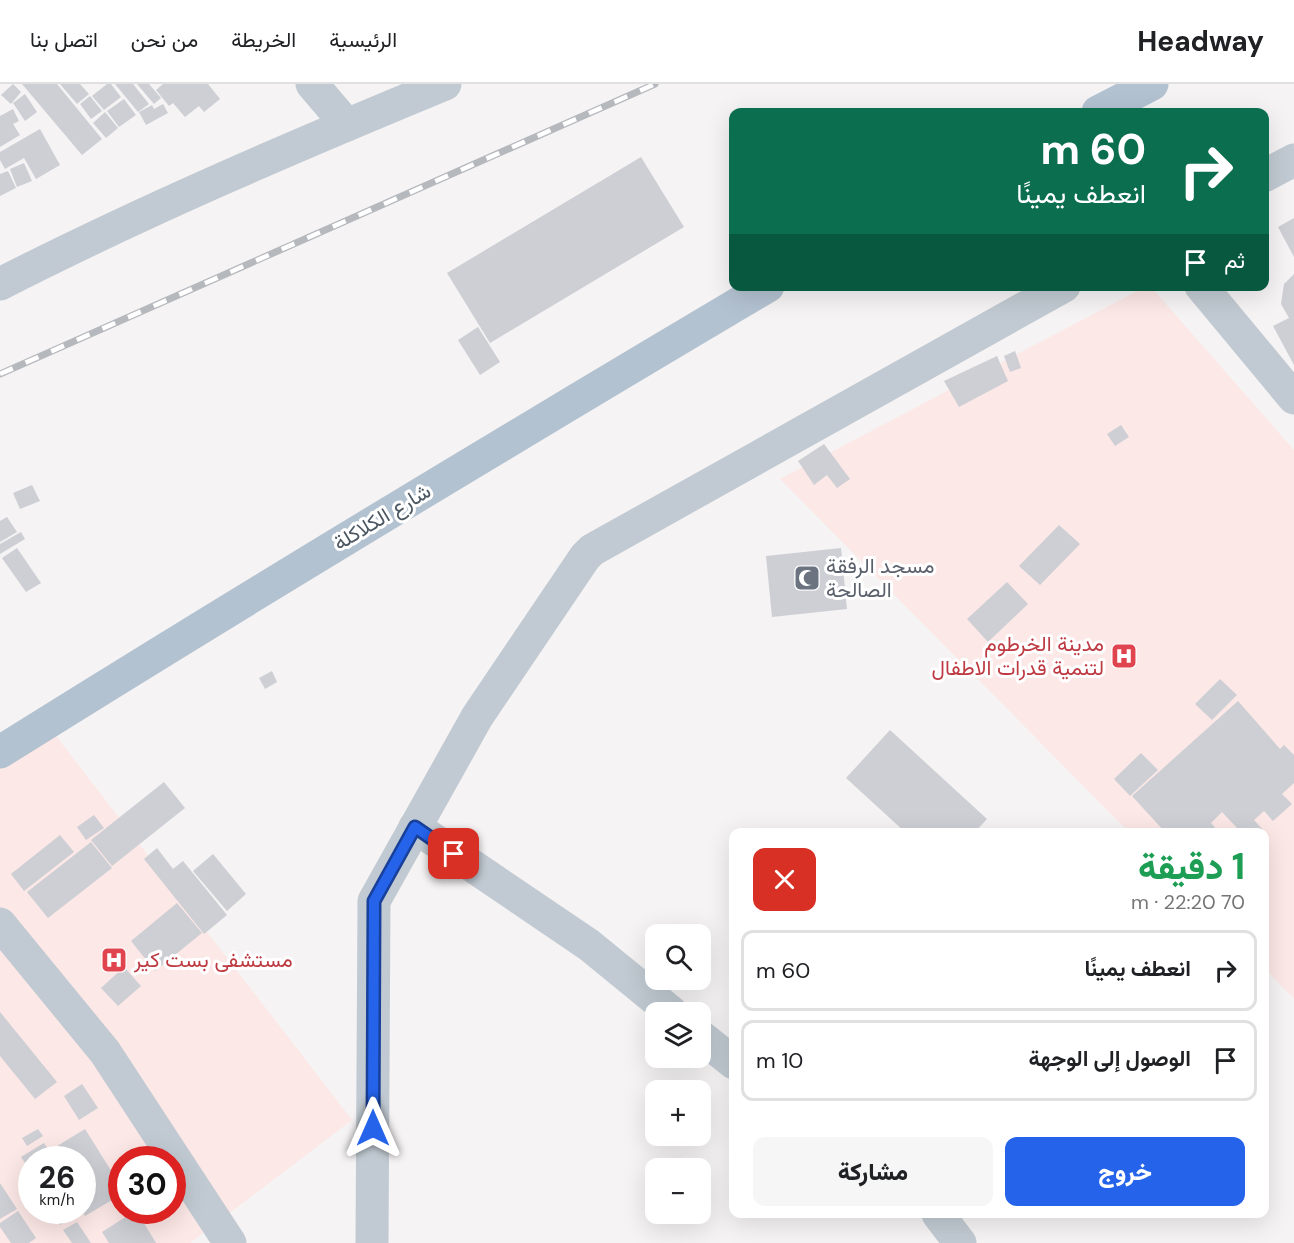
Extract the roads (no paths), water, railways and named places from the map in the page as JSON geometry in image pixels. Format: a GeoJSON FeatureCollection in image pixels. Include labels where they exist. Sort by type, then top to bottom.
{"type":"FeatureCollection","features":[{"type":"Feature","properties":{"kind":"main road"},"geometry":{"type":"LineString","coordinates":[[1106,108],[1152,84]]}},
{"type":"Feature","properties":{"kind":"main road","name":"شارع الكلاكلة"},"geometry":{"type":"LineString","coordinates":[[0,752],[194,630],[760,291]]}},
{"type":"Feature","properties":{"kind":"street"},"geometry":{"type":"LineString","coordinates":[[312,84],[346,125]]}},
{"type":"Feature","properties":{"kind":"street"},"geometry":{"type":"LineString","coordinates":[[0,284],[76,246],[346,125],[445,84]]}},
{"type":"Feature","properties":{"kind":"street"},"geometry":{"type":"LineString","coordinates":[[1269,173],[1294,160]]}},
{"type":"Feature","properties":{"kind":"street"},"geometry":{"type":"LineString","coordinates":[[372,1243],[374,901],[477,717],[585,557],[592,550],[1055,291]]}},
{"type":"Feature","properties":{"kind":"street"},"geometry":{"type":"LineString","coordinates":[[1205,291],[1294,398]]}},
{"type":"Feature","properties":{"kind":"street"},"geometry":{"type":"LineString","coordinates":[[415,827],[589,945],[659,1002]]}},
{"type":"Feature","properties":{"kind":"street"},"geometry":{"type":"LineString","coordinates":[[0,924],[105,1052],[230,1243]]}},
{"type":"Feature","properties":{"kind":"street"},"geometry":{"type":"LineString","coordinates":[[711,1045],[729,1059]]}},
{"type":"Feature","properties":{"kind":"street"},"geometry":{"type":"LineString","coordinates":[[941,1218],[960,1243]]}},
{"type":"Feature","properties":{"kind":"railway"},"geometry":{"type":"LineString","coordinates":[[0,374],[655,84]]}},
{"type":"Feature","properties":{"kind":"place","name":"مسجد الرفقة الصالحة"},"geometry":{"type":"Point","coordinates":[807,578]}},
{"type":"Feature","properties":{"kind":"place","name":"مدينة الخرطوم لتنمية قدرات الاطفال"},"geometry":{"type":"Point","coordinates":[1124,656]}},
{"type":"Feature","properties":{"kind":"place","name":"مستشفى بست كير"},"geometry":{"type":"Point","coordinates":[114,960]}}]}
